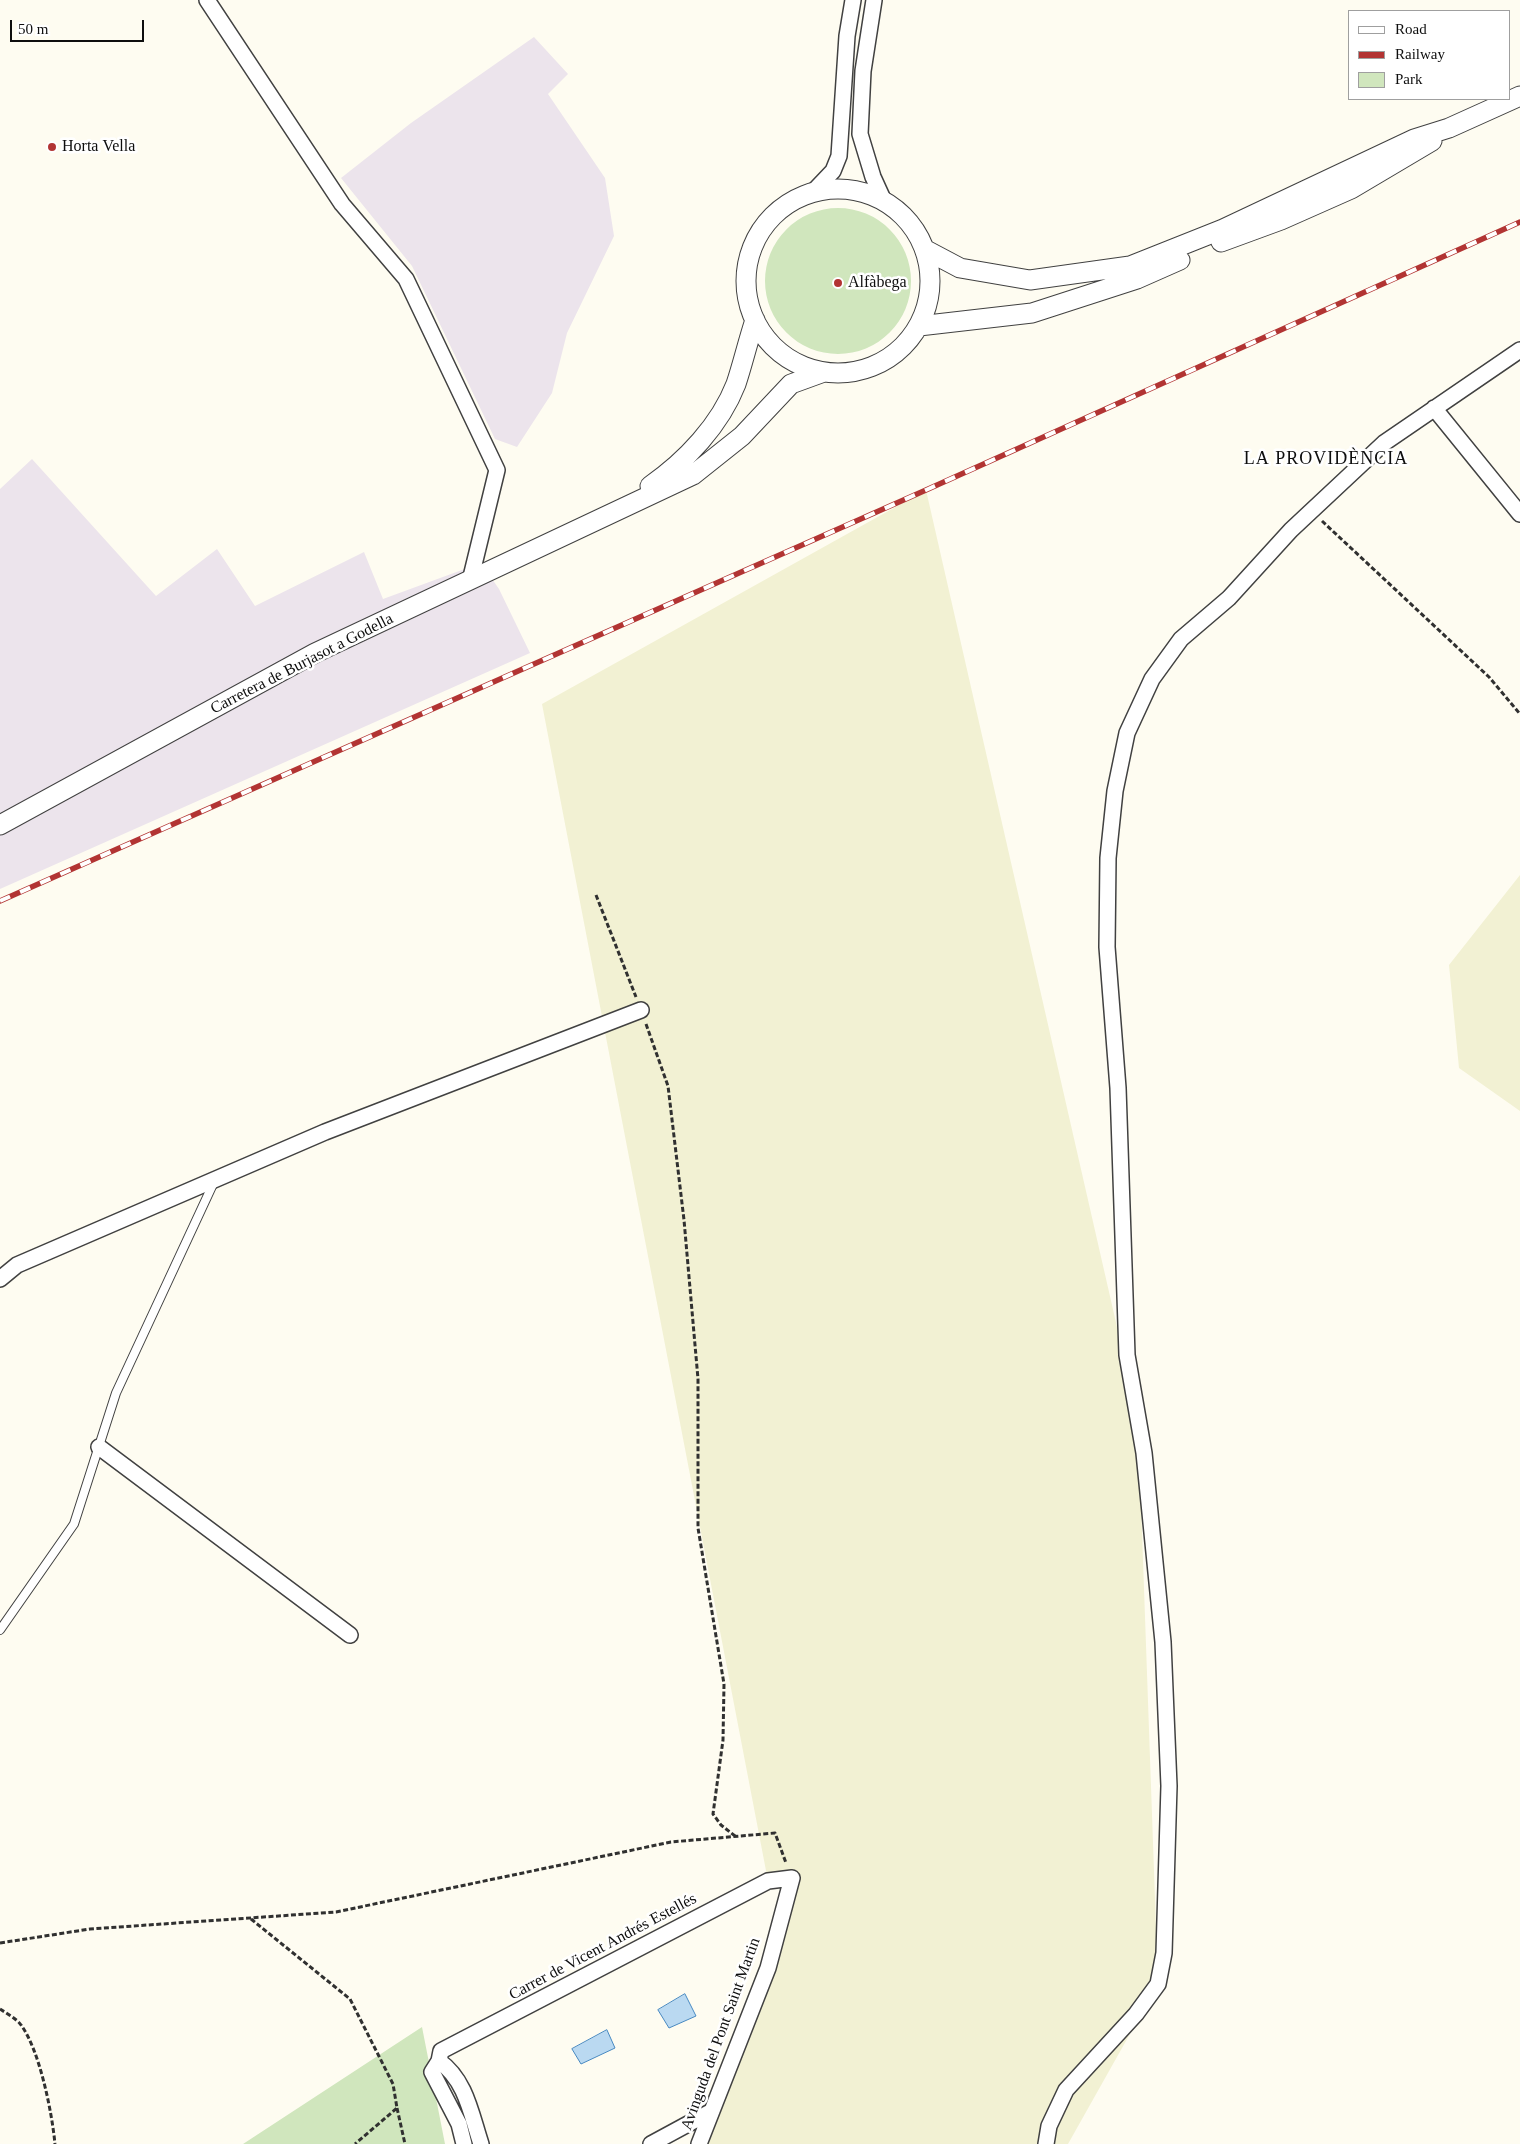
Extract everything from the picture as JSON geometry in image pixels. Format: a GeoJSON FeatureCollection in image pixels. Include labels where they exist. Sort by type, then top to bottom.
{"type":"FeatureCollection","features":[{"type":"Feature","properties":{"kind":"street"},"geometry":{"type":"LineString","coordinates":[[207,0],[342,204],[406,280],[497,470],[470,581]]}},
{"type":"Feature","properties":{"kind":"street"},"geometry":{"type":"LineString","coordinates":[[813,192],[833,171],[839,156],[847,36],[853,0]]}},
{"type":"Feature","properties":{"kind":"street"},"geometry":{"type":"LineString","coordinates":[[874,0],[863,71],[860,134],[873,177],[883,199]]}},
{"type":"Feature","properties":{"kind":"street"},"geometry":{"type":"LineString","coordinates":[[926,250],[960,268],[1030,280],[1130,266],[1223,229],[1414,139],[1449,128],[1520,96]]}},
{"type":"Feature","properties":{"kind":"street"},"geometry":{"type":"LineString","coordinates":[[919,326],[1032,313],[1137,278],[1225,240],[1281,220],[1351,189],[1420,150],[1449,128]]}},
{"type":"Feature","properties":{"kind":"street"},"geometry":{"type":"LineString","coordinates":[[830,188],[848,188],[866,192],[883,199],[901,213],[916,230],[926,250],[930,270],[930,289],[926,308],[919,326],[895,354],[879,364],[852,372],[824,372],[802,366],[783,355],[766,340],[755,320],[748,299],[746,284],[750,253],[760,233],[774,214],[792,201],[813,192],[830,188]]}},
{"type":"Feature","properties":{"kind":"street"},"geometry":{"type":"LineString","coordinates":[[611,515],[677,467],[718,418],[735,385],[755,320]]}},
{"type":"Feature","properties":{"kind":"street"},"geometry":{"type":"LineString","coordinates":[[1046,2144],[1050,2126],[1066,2090],[1136,2014],[1158,1984],[1164,1953],[1169,1786],[1162,1642],[1144,1453],[1127,1355],[1118,1088],[1107,947],[1108,858],[1115,791],[1127,733],[1152,679],[1181,639],[1229,598],[1310,511],[1384,443],[1520,350]]}},
{"type":"Feature","properties":{"kind":"street"},"geometry":{"type":"LineString","coordinates":[[611,515],[693,475],[742,436],[792,384],[824,372]]}},
{"type":"Feature","properties":{"kind":"street"},"geometry":{"type":"LineString","coordinates":[[1434,408],[1520,514]]}},
{"type":"Feature","properties":{"kind":"street","name":"Carretera de Burjasot a Godella"},"geometry":{"type":"LineString","coordinates":[[0,826],[315,653],[611,515]]}},
{"type":"Feature","properties":{"kind":"street"},"geometry":{"type":"LineString","coordinates":[[0,1279],[17,1265],[325,1132],[641,1010]]}},
{"type":"Feature","properties":{"kind":"street"},"geometry":{"type":"LineString","coordinates":[[99,1447],[350,1635]]}},
{"type":"Feature","properties":{"kind":"street","name":"Carrer de Vicent Andrés Estellés"},"geometry":{"type":"LineString","coordinates":[[439,2061],[441,2051],[768,1881],[792,1878]]}},
{"type":"Feature","properties":{"kind":"street","name":"Avinguda del Pont Saint Martin"},"geometry":{"type":"LineString","coordinates":[[699,2144],[768,1968],[792,1878]]}},
{"type":"Feature","properties":{"kind":"street"},"geometry":{"type":"LineString","coordinates":[[464,2144],[459,2124],[432,2072],[439,2061],[449,2068],[464,2090],[481,2144]]}},
{"type":"Feature","properties":{"kind":"street"},"geometry":{"type":"LineString","coordinates":[[651,2144],[712,2111]]}},
{"type":"Feature","properties":{"kind":"lane"},"geometry":{"type":"LineString","coordinates":[[0,1630],[74,1524],[116,1392],[215,1180]]}},
{"type":"Feature","properties":{"kind":"path"},"geometry":{"type":"LineString","coordinates":[[1310,511],[1489,677],[1520,714]]}},
{"type":"Feature","properties":{"kind":"path"},"geometry":{"type":"LineString","coordinates":[[596,895],[641,1010],[668,1086],[684,1220],[698,1380],[698,1528],[724,1684],[723,1740],[713,1814],[721,1825],[735,1836]]}},
{"type":"Feature","properties":{"kind":"path"},"geometry":{"type":"LineString","coordinates":[[0,1943],[90,1929],[336,1912],[671,1842],[735,1836],[775,1833],[792,1878]]}},
{"type":"Feature","properties":{"kind":"path"},"geometry":{"type":"LineString","coordinates":[[250,1918],[350,1999],[393,2084],[405,2144]]}},
{"type":"Feature","properties":{"kind":"path"},"geometry":{"type":"LineString","coordinates":[[0,2008],[21,2024],[36,2056],[53,2123],[55,2144]]}},
{"type":"Feature","properties":{"kind":"path"},"geometry":{"type":"LineString","coordinates":[[355,2144],[397,2108]]}},
{"type":"Feature","properties":{"kind":"shaded area"},"geometry":{"type":"Polygon","coordinates":[[[534,37],[568,74],[548,94],[605,178],[614,236],[567,333],[552,393],[517,447],[495,439],[412,266],[341,178],[411,123],[534,37]]]}},
{"type":"Feature","properties":{"kind":"shaded area"},"geometry":{"type":"Polygon","coordinates":[[[32,459],[156,596],[217,549],[255,606],[364,552],[383,599],[481,563],[499,589],[530,653],[0,889],[0,489],[32,459]]]}},
{"type":"Feature","properties":{"kind":"green space"},"geometry":{"type":"Polygon","coordinates":[[[838,208],[866,213],[890,229],[906,253],[911,281],[906,309],[890,333],[866,349],[838,354],[810,349],[786,333],[770,309],[765,281],[770,253],[786,229],[810,213],[838,208]]]}},
{"type":"Feature","properties":{"kind":"green space"},"geometry":{"type":"Polygon","coordinates":[[[926,490],[1138,1419],[1158,1984],[1068,2144],[692,2144],[792,1879],[768,1881],[542,704],[926,490]]]}},
{"type":"Feature","properties":{"kind":"green space"},"geometry":{"type":"Polygon","coordinates":[[[1520,875],[1520,1111],[1459,1068],[1449,965],[1520,875]]]}},
{"type":"Feature","properties":{"kind":"green space"},"geometry":{"type":"Polygon","coordinates":[[[422,2027],[445,2144],[243,2144],[422,2027]]]}},
{"type":"Feature","properties":{"kind":"water"},"geometry":{"type":"Polygon","coordinates":[[[685,1994],[696,2016],[669,2028],[658,2010],[685,1994]]]}},
{"type":"Feature","properties":{"kind":"water"},"geometry":{"type":"Polygon","coordinates":[[[607,2030],[615,2048],[581,2064],[572,2049],[607,2030]]]}},
{"type":"Feature","properties":{"kind":"railway"},"geometry":{"type":"LineString","coordinates":[[0,901],[926,490],[1520,222]]}},
{"type":"Feature","properties":{"kind":"place","name":"Horta Vella"},"geometry":{"type":"Point","coordinates":[52,147]}},
{"type":"Feature","properties":{"kind":"place","name":"Alfàbega"},"geometry":{"type":"Point","coordinates":[838,283]}},
{"type":"Feature","properties":{"kind":"district","name":"LA PROVIDÈNCIA"},"geometry":{"type":"Point","coordinates":[1326,459]}}]}
